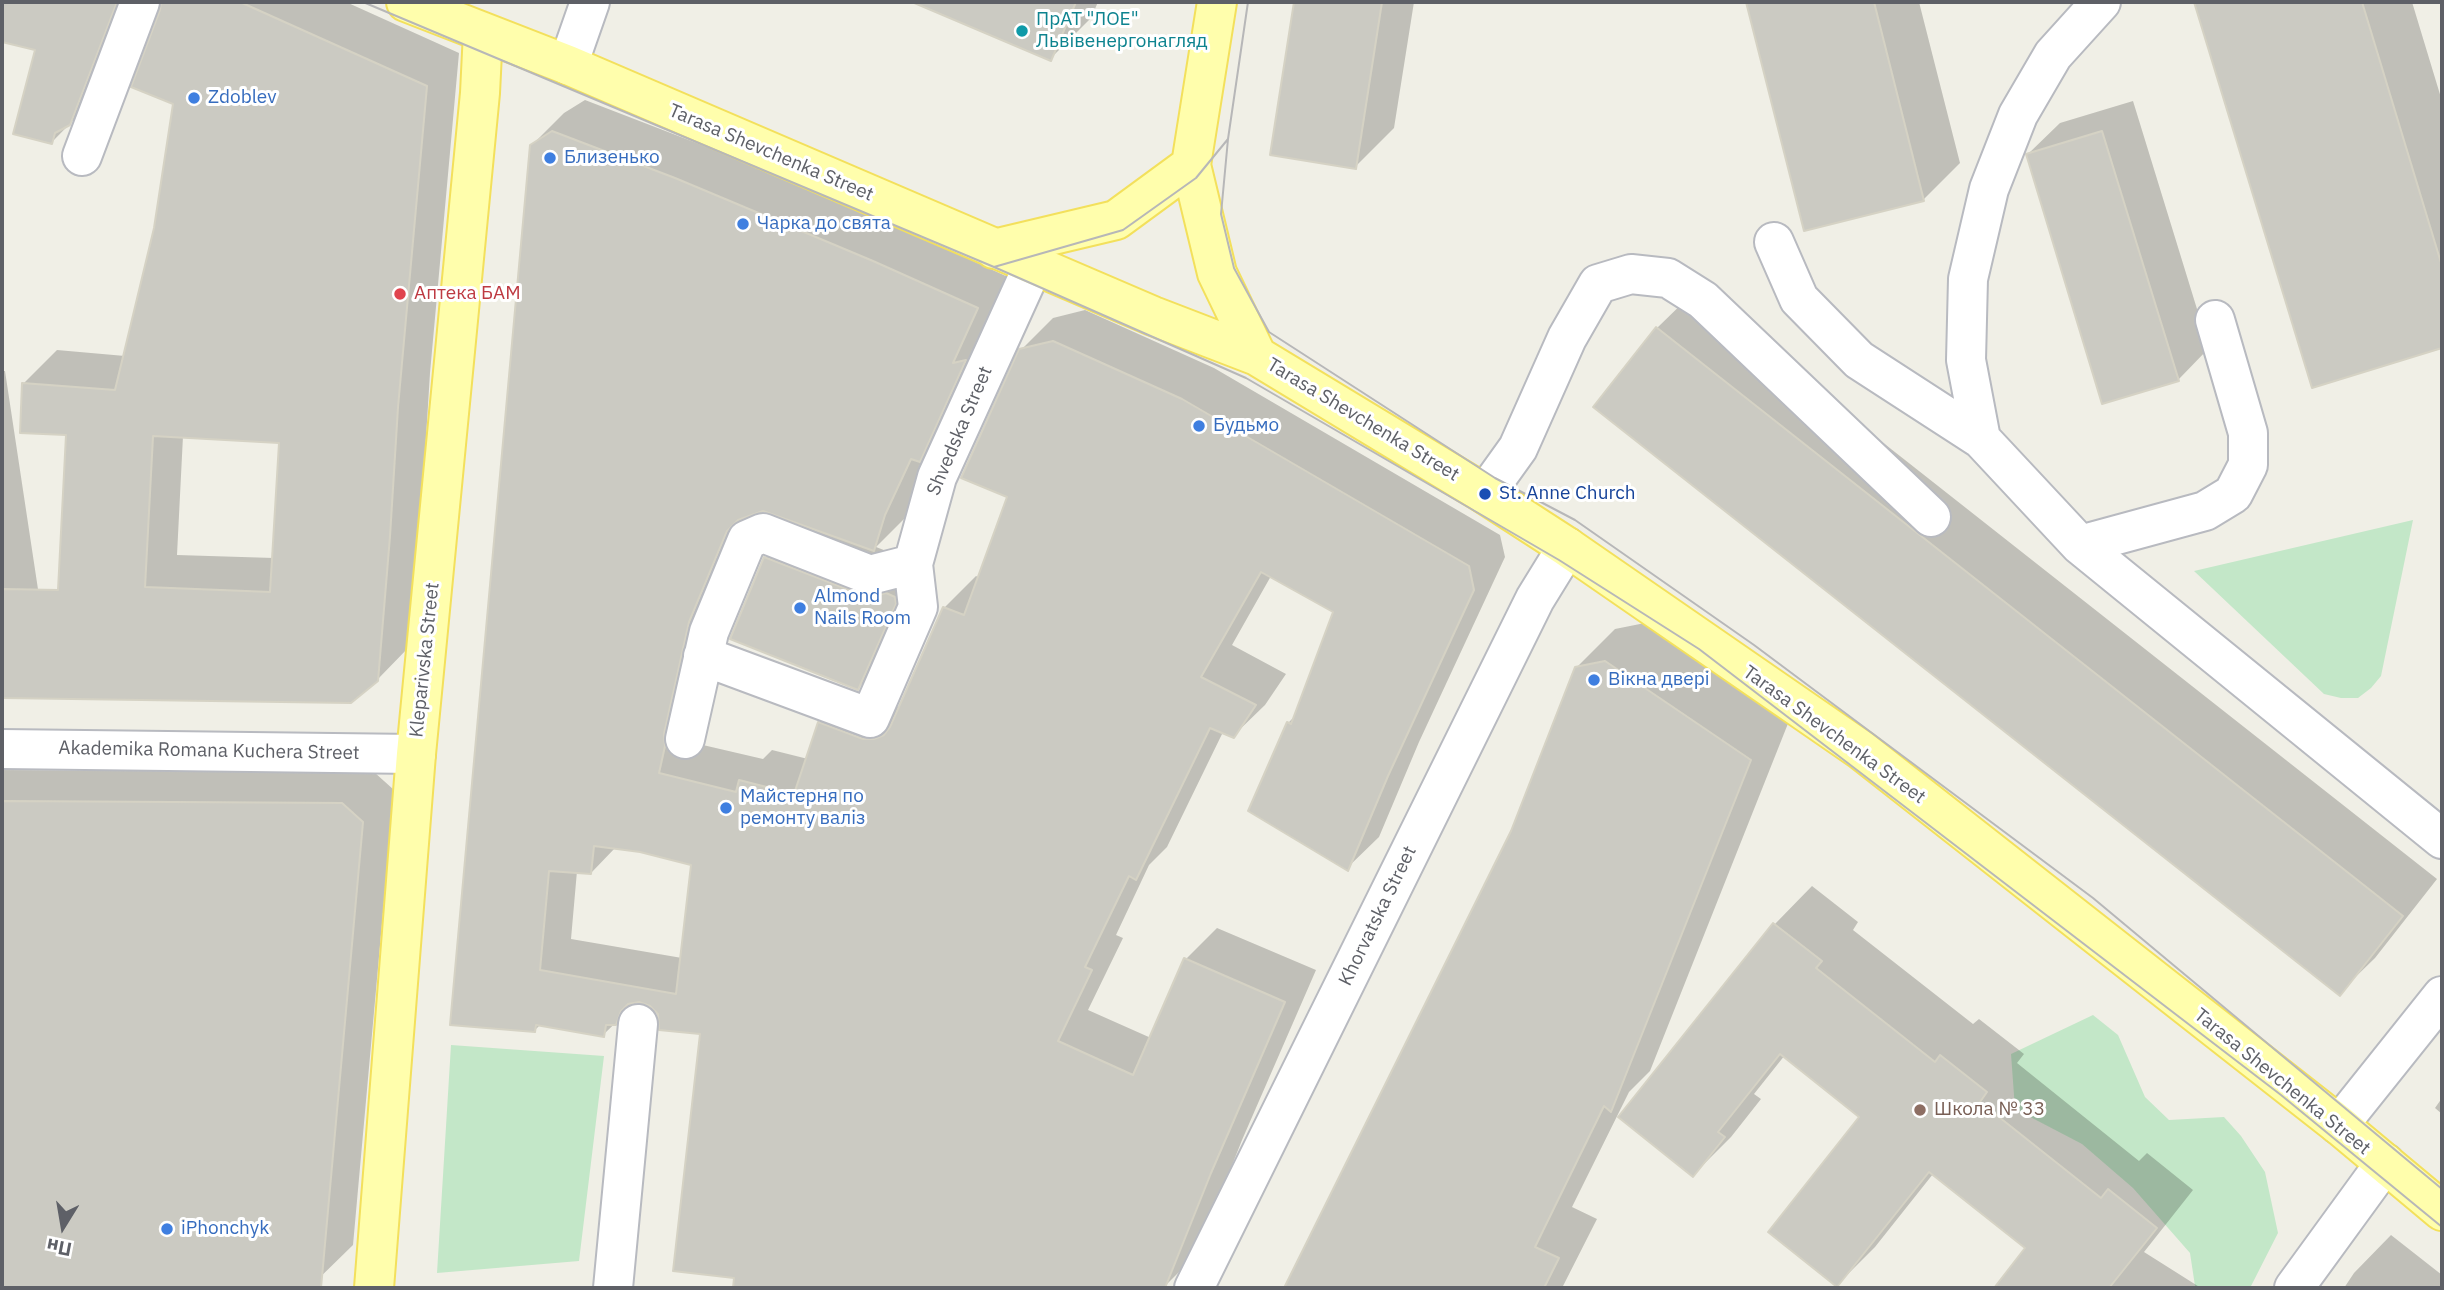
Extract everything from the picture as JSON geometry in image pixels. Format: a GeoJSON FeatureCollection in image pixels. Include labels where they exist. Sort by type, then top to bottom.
{"type":"FeatureCollection","features":[{"type":"Feature","properties":{"kind":"main road"},"geometry":{"type":"LineString","coordinates":[[1217,2],[1191,165],[1217,273],[1257,355]]}},
{"type":"Feature","properties":{"kind":"main road","name":"Tarasa Shevchenka Street"},"geometry":{"type":"LineString","coordinates":[[423,5],[1032,266],[1257,355],[1567,547],[1861,750],[2339,1125],[2442,1211]]}},
{"type":"Feature","properties":{"kind":"main road","name":"Kleparivska Street"},"geometry":{"type":"LineString","coordinates":[[374,1288],[416,754],[479,107],[483,32]]}},
{"type":"Feature","properties":{"kind":"main road"},"geometry":{"type":"LineString","coordinates":[[994,249],[1116,220],[1191,165]]}},
{"type":"Feature","properties":{"kind":"street"},"geometry":{"type":"LineString","coordinates":[[82,156],[140,2]]}},
{"type":"Feature","properties":{"kind":"street"},"geometry":{"type":"LineString","coordinates":[[568,65],[590,2]]}},
{"type":"Feature","properties":{"kind":"street"},"geometry":{"type":"LineString","coordinates":[[1980,439],[1966,360],[1968,279],[1989,189],[2018,115],[2053,55],[2101,2]]}},
{"type":"Feature","properties":{"kind":"street"},"geometry":{"type":"LineString","coordinates":[[1774,242],[1799,299],[1859,360],[1980,439],[2080,545],[2442,839]]}},
{"type":"Feature","properties":{"kind":"street","name":"Shvedska Street"},"geometry":{"type":"LineString","coordinates":[[703,656],[870,718],[918,607],[913,564],[937,477],[1032,266]]}},
{"type":"Feature","properties":{"kind":"street"},"geometry":{"type":"LineString","coordinates":[[1485,494],[1517,448],[1567,338],[1598,285],[1631,274],[1668,278],[1703,300],[1931,517]]}},
{"type":"Feature","properties":{"kind":"street"},"geometry":{"type":"LineString","coordinates":[[2080,545],[2205,511],[2233,494],[2248,465],[2248,433],[2215,320]]}},
{"type":"Feature","properties":{"kind":"street"},"geometry":{"type":"LineString","coordinates":[[685,739],[709,632],[747,540],[763,533],[870,575],[913,564]]}},
{"type":"Feature","properties":{"kind":"street","name":"Khorvatska Street"},"geometry":{"type":"LineString","coordinates":[[1194,1288],[1535,599],[1567,547]]}},
{"type":"Feature","properties":{"kind":"street","name":"Akademika Romana Kuchera Street"},"geometry":{"type":"LineString","coordinates":[[2,749],[416,754]]}},
{"type":"Feature","properties":{"kind":"street"},"geometry":{"type":"LineString","coordinates":[[2339,1125],[2442,996]]}},
{"type":"Feature","properties":{"kind":"street"},"geometry":{"type":"LineString","coordinates":[[614,1288],[638,1024]]}},
{"type":"Feature","properties":{"kind":"street"},"geometry":{"type":"LineString","coordinates":[[2294,1288],[2385,1163]]}},
{"type":"Feature","properties":{"kind":"green space"},"geometry":{"type":"Polygon","coordinates":[[[2413,520],[2381,676],[2358,698],[2324,694],[2194,571],[2413,520]]]}},
{"type":"Feature","properties":{"kind":"green space"},"geometry":{"type":"Polygon","coordinates":[[[2093,1015],[2118,1035],[2145,1097],[2169,1120],[2224,1117],[2241,1136],[2265,1172],[2278,1233],[2250,1288],[2195,1286],[2190,1253],[2133,1188],[2082,1144],[2015,1109],[2011,1054],[2093,1015]]]}},
{"type":"Feature","properties":{"kind":"green space"},"geometry":{"type":"Polygon","coordinates":[[[451,1045],[604,1056],[579,1261],[437,1273],[451,1045]]]}},
{"type":"Feature","properties":{"kind":"building"},"geometry":{"type":"Polygon","coordinates":[[[2,2],[117,2],[70,125],[55,133],[52,144],[13,134],[35,50],[2,42],[2,2]]]}},
{"type":"Feature","properties":{"kind":"building"},"geometry":{"type":"Polygon","coordinates":[[[161,2],[240,2],[427,86],[398,407],[378,681],[351,703],[2,698],[2,589],[58,590],[66,435],[20,433],[22,383],[115,390],[154,228],[173,104],[131,87],[161,2]],[[153,436],[145,587],[270,592],[279,443],[153,436]]]}},
{"type":"Feature","properties":{"kind":"building","name":"ПрАТ \"ЛОЕ\" Львівенергонагляд"},"geometry":{"type":"Polygon","coordinates":[[[912,2],[1076,2],[1051,61],[912,2]]]}},
{"type":"Feature","properties":{"kind":"building"},"geometry":{"type":"Polygon","coordinates":[[[1294,2],[1382,2],[1356,169],[1270,155],[1294,2]]]}},
{"type":"Feature","properties":{"kind":"building"},"geometry":{"type":"Polygon","coordinates":[[[1746,2],[1874,2],[1924,201],[1804,231],[1746,2]]]}},
{"type":"Feature","properties":{"kind":"building"},"geometry":{"type":"Polygon","coordinates":[[[2194,2],[2362,2],[2442,266],[2442,348],[2312,388],[2194,2]]]}},
{"type":"Feature","properties":{"kind":"building"},"geometry":{"type":"Polygon","coordinates":[[[552,131],[675,178],[978,308],[953,363],[966,360],[920,462],[911,459],[885,515],[874,551],[763,511],[738,520],[727,531],[689,622],[664,734],[665,746],[659,773],[736,792],[739,780],[794,794],[818,722],[863,739],[884,735],[890,727],[943,607],[964,615],[1007,497],[961,478],[1019,349],[1053,341],[1182,399],[1469,566],[1474,590],[1388,776],[1348,871],[1248,811],[1287,722],[1291,724],[1333,612],[1261,572],[1201,677],[1256,705],[1234,738],[1210,728],[1136,880],[1129,876],[1085,967],[1092,970],[1058,1041],[1133,1075],[1184,958],[1285,1002],[1165,1288],[733,1288],[734,1278],[673,1271],[700,1034],[659,1030],[658,1014],[650,1006],[639,1002],[628,1004],[621,1011],[616,1025],[606,1025],[604,1037],[536,1025],[535,1032],[450,1025],[530,145],[552,131]],[[594,846],[591,874],[549,871],[540,970],[676,994],[691,865],[640,852],[594,846]]]}},
{"type":"Feature","properties":{"kind":"building"},"geometry":{"type":"Polygon","coordinates":[[[2102,131],[2179,381],[2102,404],[2026,154],[2102,131]]]}},
{"type":"Feature","properties":{"kind":"building"},"geometry":{"type":"Polygon","coordinates":[[[1656,327],[2403,916],[2340,996],[1593,407],[1656,327]]]}},
{"type":"Feature","properties":{"kind":"building"},"geometry":{"type":"Polygon","coordinates":[[[764,557],[862,595],[886,593],[895,597],[896,604],[858,690],[730,639],[764,557]]]}},
{"type":"Feature","properties":{"kind":"building"},"geometry":{"type":"Polygon","coordinates":[[[1605,661],[1751,760],[1611,1112],[1604,1106],[1535,1247],[1559,1258],[1544,1288],[1284,1288],[1511,831],[1575,667],[1605,661]]]}},
{"type":"Feature","properties":{"kind":"building"},"geometry":{"type":"Polygon","coordinates":[[[2,801],[342,803],[363,822],[321,1288],[2,1288],[2,801]]]}},
{"type":"Feature","properties":{"kind":"building","name":"Школа № 33"},"geometry":{"type":"Polygon","coordinates":[[[1773,923],[1822,961],[1816,968],[1935,1062],[1940,1055],[1987,1092],[1980,1102],[2101,1198],[2108,1189],[2157,1228],[2109,1288],[1994,1288],[2025,1248],[1929,1172],[1837,1287],[1768,1232],[1859,1117],[1780,1054],[1718,1132],[1725,1137],[1693,1177],[1618,1117],[1773,923]]]}},
{"type":"Feature","properties":{"kind":"tram line"},"geometry":{"type":"LineString","coordinates":[[363,2],[994,267],[1246,378],[1559,560],[1699,649],[2281,1095],[2442,1227]]}},
{"type":"Feature","properties":{"kind":"tram line"},"geometry":{"type":"LineString","coordinates":[[1248,2],[1228,139],[1221,214],[1234,268],[1269,332],[1495,478],[1575,520],[1754,645],[2093,898],[2442,1189]]}},
{"type":"Feature","properties":{"kind":"tram line"},"geometry":{"type":"LineString","coordinates":[[994,267],[1123,230],[1196,178],[1228,139]]}},
{"type":"Feature","properties":{"kind":"place","name":"ПрАТ \"ЛОЕ\" Львівенергонагляд"},"geometry":{"type":"Point","coordinates":[1022,31]}},
{"type":"Feature","properties":{"kind":"place","name":"Zdoblev"},"geometry":{"type":"Point","coordinates":[194,98]}},
{"type":"Feature","properties":{"kind":"place","name":"Близенько"},"geometry":{"type":"Point","coordinates":[550,158]}},
{"type":"Feature","properties":{"kind":"place","name":"Чарка до свята"},"geometry":{"type":"Point","coordinates":[743,224]}},
{"type":"Feature","properties":{"kind":"place","name":"Аптека БАМ"},"geometry":{"type":"Point","coordinates":[400,294]}},
{"type":"Feature","properties":{"kind":"place","name":"Будьмо"},"geometry":{"type":"Point","coordinates":[1199,426]}},
{"type":"Feature","properties":{"kind":"place","name":"St. Anne Church"},"geometry":{"type":"Point","coordinates":[1485,494]}},
{"type":"Feature","properties":{"kind":"place","name":"Almond Nails Room"},"geometry":{"type":"Point","coordinates":[800,608]}},
{"type":"Feature","properties":{"kind":"place","name":"Вікна двері"},"geometry":{"type":"Point","coordinates":[1594,680]}},
{"type":"Feature","properties":{"kind":"place","name":"Майстерня по ремонту валіз"},"geometry":{"type":"Point","coordinates":[726,808]}},
{"type":"Feature","properties":{"kind":"place","name":"Школа № 33"},"geometry":{"type":"Point","coordinates":[1920,1110]}},
{"type":"Feature","properties":{"kind":"place","name":"iPhonchyk"},"geometry":{"type":"Point","coordinates":[167,1229]}}]}
